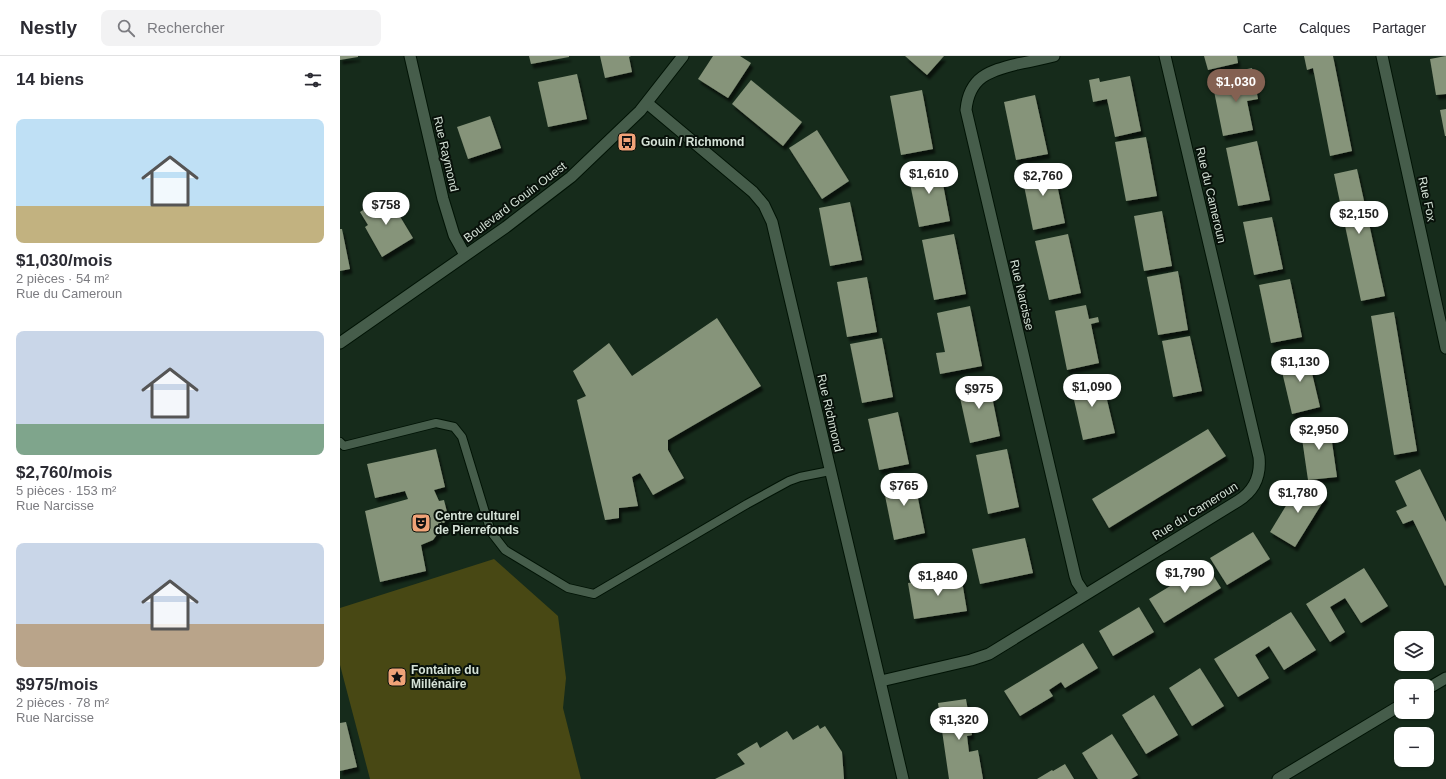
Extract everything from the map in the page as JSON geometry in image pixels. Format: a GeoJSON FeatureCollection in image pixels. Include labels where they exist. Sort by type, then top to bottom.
{"type":"FeatureCollection","features":[{"type":"Feature","properties":{"kind":"street","name":"Rue Raymond"},"geometry":{"type":"LineString","coordinates":[[410,56],[443,199],[454,235],[465,255]]}},
{"type":"Feature","properties":{"kind":"street","name":"Boulevard Gouin Ouest"},"geometry":{"type":"LineString","coordinates":[[340,343],[528,210],[571,177],[631,121],[647,103],[683,56]]}},
{"type":"Feature","properties":{"kind":"street","name":"Rue Narcisse"},"geometry":{"type":"LineString","coordinates":[[1054,56],[987,73],[975,83],[971,89],[966,110],[1075,576],[1085,594]]}},
{"type":"Feature","properties":{"kind":"street","name":"Rue du Cameroun"},"geometry":{"type":"LineString","coordinates":[[881,681],[971,660],[989,654],[1246,496],[1254,486],[1260,464],[1258,450],[1164,56]]}},
{"type":"Feature","properties":{"kind":"street","name":"Rue Fox"},"geometry":{"type":"LineString","coordinates":[[1382,56],[1446,348]]}},
{"type":"Feature","properties":{"kind":"street","name":"Rue Richmond"},"geometry":{"type":"LineString","coordinates":[[647,103],[744,184],[759,199],[768,213],[779,245],[830,471],[903,779]]}},
{"type":"Feature","properties":{"kind":"street"},"geometry":{"type":"LineString","coordinates":[[1434,685],[1446,678]]}},
{"type":"Feature","properties":{"kind":"street"},"geometry":{"type":"LineString","coordinates":[[1278,779],[1394,709]]}},
{"type":"Feature","properties":{"kind":"lane"},"geometry":{"type":"LineString","coordinates":[[340,442],[344,446],[436,424],[454,428],[462,437],[491,532],[505,550],[568,588],[594,594],[789,481],[800,477],[830,471]]}},
{"type":"Feature","properties":{"kind":"shaded area"},"geometry":{"type":"Polygon","coordinates":[[[494,559],[558,616],[566,678],[563,708],[581,779],[370,779],[340,665],[340,608],[494,559]]]}},
{"type":"Feature","properties":{"kind":"building"},"geometry":{"type":"Polygon","coordinates":[[[340,56],[358,56],[358,57],[340,60],[340,56]]]}},
{"type":"Feature","properties":{"kind":"building"},"geometry":{"type":"Polygon","coordinates":[[[529,56],[569,56],[569,57],[531,64],[529,56]]]}},
{"type":"Feature","properties":{"kind":"building"},"geometry":{"type":"Polygon","coordinates":[[[600,56],[631,56],[629,57],[632,72],[605,78],[600,56]]]}},
{"type":"Feature","properties":{"kind":"building"},"geometry":{"type":"Polygon","coordinates":[[[713,56],[740,56],[751,63],[728,98],[698,79],[713,56]]]}},
{"type":"Feature","properties":{"kind":"building"},"geometry":{"type":"Polygon","coordinates":[[[905,56],[944,56],[927,75],[905,56]]]}},
{"type":"Feature","properties":{"kind":"building"},"geometry":{"type":"Polygon","coordinates":[[[1204,56],[1237,56],[1238,63],[1208,70],[1204,56]]]}},
{"type":"Feature","properties":{"kind":"building"},"geometry":{"type":"Polygon","coordinates":[[[1304,56],[1333,56],[1352,151],[1330,156],[1313,68],[1307,70],[1304,56]]]}},
{"type":"Feature","properties":{"kind":"building"},"geometry":{"type":"Polygon","coordinates":[[[1446,56],[1446,94],[1436,95],[1430,59],[1446,56]]]}},
{"type":"Feature","properties":{"kind":"building"},"geometry":{"type":"Polygon","coordinates":[[[1252,68],[1258,99],[1247,101],[1253,130],[1223,136],[1213,86],[1238,81],[1237,71],[1252,68]]]}},
{"type":"Feature","properties":{"kind":"building"},"geometry":{"type":"Polygon","coordinates":[[[577,74],[587,119],[548,127],[538,82],[577,74]]]}},
{"type":"Feature","properties":{"kind":"building"},"geometry":{"type":"Polygon","coordinates":[[[1130,76],[1141,131],[1115,137],[1107,99],[1093,102],[1089,80],[1099,78],[1100,82],[1130,76]]]}},
{"type":"Feature","properties":{"kind":"building"},"geometry":{"type":"Polygon","coordinates":[[[751,80],[802,122],[783,146],[732,104],[751,80]]]}},
{"type":"Feature","properties":{"kind":"building"},"geometry":{"type":"Polygon","coordinates":[[[922,90],[933,149],[901,155],[890,96],[922,90]]]}},
{"type":"Feature","properties":{"kind":"building"},"geometry":{"type":"Polygon","coordinates":[[[1035,95],[1048,154],[1016,160],[1004,102],[1035,95]]]}},
{"type":"Feature","properties":{"kind":"building"},"geometry":{"type":"Polygon","coordinates":[[[1446,109],[1446,136],[1445,136],[1440,110],[1446,109]]]}},
{"type":"Feature","properties":{"kind":"building"},"geometry":{"type":"Polygon","coordinates":[[[490,116],[501,148],[468,159],[457,127],[490,116]]]}},
{"type":"Feature","properties":{"kind":"building"},"geometry":{"type":"Polygon","coordinates":[[[817,130],[849,181],[822,199],[789,148],[817,130]]]}},
{"type":"Feature","properties":{"kind":"building"},"geometry":{"type":"Polygon","coordinates":[[[1146,137],[1157,196],[1126,201],[1115,142],[1146,137]]]}},
{"type":"Feature","properties":{"kind":"building"},"geometry":{"type":"Polygon","coordinates":[[[1257,141],[1270,200],[1238,206],[1226,148],[1257,141]]]}},
{"type":"Feature","properties":{"kind":"building"},"geometry":{"type":"Polygon","coordinates":[[[939,163],[950,221],[919,227],[907,169],[939,163]]]}},
{"type":"Feature","properties":{"kind":"building"},"geometry":{"type":"Polygon","coordinates":[[[1053,165],[1065,223],[1033,230],[1021,171],[1053,165]]]}},
{"type":"Feature","properties":{"kind":"building"},"geometry":{"type":"Polygon","coordinates":[[[1357,169],[1385,296],[1361,301],[1334,174],[1357,169]]]}},
{"type":"Feature","properties":{"kind":"building"},"geometry":{"type":"Polygon","coordinates":[[[387,195],[413,238],[382,257],[365,227],[368,225],[360,212],[387,195]]]}},
{"type":"Feature","properties":{"kind":"building"},"geometry":{"type":"Polygon","coordinates":[[[850,202],[862,260],[830,266],[819,208],[850,202]]]}},
{"type":"Feature","properties":{"kind":"building"},"geometry":{"type":"Polygon","coordinates":[[[1162,211],[1172,266],[1144,271],[1134,216],[1162,211]]]}},
{"type":"Feature","properties":{"kind":"building"},"geometry":{"type":"Polygon","coordinates":[[[1272,217],[1283,269],[1254,275],[1243,222],[1272,217]]]}},
{"type":"Feature","properties":{"kind":"building"},"geometry":{"type":"Polygon","coordinates":[[[340,229],[342,229],[350,269],[340,271],[340,229]]]}},
{"type":"Feature","properties":{"kind":"building"},"geometry":{"type":"Polygon","coordinates":[[[954,234],[966,294],[934,300],[922,240],[954,234]]]}},
{"type":"Feature","properties":{"kind":"building"},"geometry":{"type":"Polygon","coordinates":[[[1068,234],[1081,293],[1049,300],[1035,241],[1068,234]]]}},
{"type":"Feature","properties":{"kind":"building"},"geometry":{"type":"Polygon","coordinates":[[[1178,271],[1188,330],[1158,335],[1147,277],[1178,271]]]}},
{"type":"Feature","properties":{"kind":"building"},"geometry":{"type":"Polygon","coordinates":[[[867,277],[877,332],[847,337],[837,282],[867,277]]]}},
{"type":"Feature","properties":{"kind":"building"},"geometry":{"type":"Polygon","coordinates":[[[1290,279],[1302,337],[1271,343],[1259,285],[1290,279]]]}},
{"type":"Feature","properties":{"kind":"building"},"geometry":{"type":"Polygon","coordinates":[[[1086,305],[1089,319],[1098,317],[1099,322],[1091,324],[1099,363],[1067,370],[1055,311],[1086,305]]]}},
{"type":"Feature","properties":{"kind":"building"},"geometry":{"type":"Polygon","coordinates":[[[970,306],[982,366],[940,374],[936,353],[945,352],[937,313],[970,306]]]}},
{"type":"Feature","properties":{"kind":"building"},"geometry":{"type":"Polygon","coordinates":[[[1394,312],[1417,451],[1394,455],[1371,316],[1394,312]]]}},
{"type":"Feature","properties":{"kind":"building"},"geometry":{"type":"Polygon","coordinates":[[[717,318],[761,386],[668,440],[668,450],[684,478],[653,495],[640,473],[632,477],[638,506],[619,508],[619,518],[605,520],[577,400],[586,396],[573,371],[609,343],[632,376],[717,318]]]}},
{"type":"Feature","properties":{"kind":"building"},"geometry":{"type":"Polygon","coordinates":[[[1190,336],[1202,391],[1173,397],[1162,341],[1190,336]]]}},
{"type":"Feature","properties":{"kind":"building"},"geometry":{"type":"Polygon","coordinates":[[[882,338],[893,397],[862,403],[850,344],[882,338]]]}},
{"type":"Feature","properties":{"kind":"building"},"geometry":{"type":"Polygon","coordinates":[[[1307,352],[1320,407],[1292,414],[1279,359],[1307,352]]]}},
{"type":"Feature","properties":{"kind":"building"},"geometry":{"type":"Polygon","coordinates":[[[1101,375],[1115,433],[1083,440],[1070,382],[1101,375]]]}},
{"type":"Feature","properties":{"kind":"building"},"geometry":{"type":"Polygon","coordinates":[[[988,377],[1000,436],[970,443],[957,384],[988,377]]]}},
{"type":"Feature","properties":{"kind":"building"},"geometry":{"type":"Polygon","coordinates":[[[898,412],[909,464],[879,470],[868,419],[898,412]]]}},
{"type":"Feature","properties":{"kind":"building"},"geometry":{"type":"Polygon","coordinates":[[[1329,421],[1337,477],[1308,480],[1300,425],[1329,421]]]}},
{"type":"Feature","properties":{"kind":"building"},"geometry":{"type":"Polygon","coordinates":[[[1208,429],[1226,456],[1109,528],[1092,499],[1208,429]]]}},
{"type":"Feature","properties":{"kind":"building"},"geometry":{"type":"Polygon","coordinates":[[[436,449],[445,487],[434,490],[439,501],[444,500],[447,519],[444,523],[441,522],[439,532],[433,540],[421,545],[426,571],[380,582],[365,511],[408,499],[405,491],[375,498],[367,464],[436,449]]]}},
{"type":"Feature","properties":{"kind":"building"},"geometry":{"type":"Polygon","coordinates":[[[1007,449],[1019,507],[988,514],[976,455],[1007,449]]]}},
{"type":"Feature","properties":{"kind":"building"},"geometry":{"type":"Polygon","coordinates":[[[1420,469],[1446,522],[1445,586],[1413,520],[1403,524],[1396,511],[1407,506],[1395,481],[1420,469]]]}},
{"type":"Feature","properties":{"kind":"building"},"geometry":{"type":"Polygon","coordinates":[[[913,474],[925,533],[894,540],[882,481],[913,474]]]}},
{"type":"Feature","properties":{"kind":"building"},"geometry":{"type":"Polygon","coordinates":[[[1301,481],[1326,497],[1295,547],[1270,532],[1301,481]]]}},
{"type":"Feature","properties":{"kind":"building"},"geometry":{"type":"Polygon","coordinates":[[[1253,532],[1270,559],[1227,585],[1210,558],[1253,532]]]}},
{"type":"Feature","properties":{"kind":"building"},"geometry":{"type":"Polygon","coordinates":[[[1025,538],[1033,573],[980,584],[972,549],[1025,538]]]}},
{"type":"Feature","properties":{"kind":"building"},"geometry":{"type":"Polygon","coordinates":[[[1206,564],[1221,588],[1164,623],[1149,599],[1206,564]]]}},
{"type":"Feature","properties":{"kind":"building"},"geometry":{"type":"Polygon","coordinates":[[[1364,568],[1388,606],[1361,623],[1345,598],[1330,607],[1345,632],[1330,642],[1306,604],[1364,568]]]}},
{"type":"Feature","properties":{"kind":"building"},"geometry":{"type":"Polygon","coordinates":[[[961,575],[967,611],[914,619],[908,583],[961,575]]]}},
{"type":"Feature","properties":{"kind":"building"},"geometry":{"type":"Polygon","coordinates":[[[1139,607],[1154,632],[1113,656],[1099,631],[1139,607]]]}},
{"type":"Feature","properties":{"kind":"building"},"geometry":{"type":"Polygon","coordinates":[[[1291,612],[1316,650],[1284,670],[1269,646],[1255,655],[1269,678],[1238,697],[1214,659],[1291,612]]]}},
{"type":"Feature","properties":{"kind":"building"},"geometry":{"type":"Polygon","coordinates":[[[1083,643],[1098,668],[1065,688],[1061,682],[1049,690],[1053,696],[1020,716],[1004,691],[1083,643]]]}},
{"type":"Feature","properties":{"kind":"building"},"geometry":{"type":"Polygon","coordinates":[[[1200,668],[1224,706],[1192,726],[1169,688],[1200,668]]]}},
{"type":"Feature","properties":{"kind":"building"},"geometry":{"type":"Polygon","coordinates":[[[1154,695],[1178,735],[1146,754],[1122,715],[1154,695]]]}},
{"type":"Feature","properties":{"kind":"building"},"geometry":{"type":"Polygon","coordinates":[[[966,699],[972,735],[967,736],[969,752],[978,750],[983,779],[949,779],[938,703],[966,699]]]}},
{"type":"Feature","properties":{"kind":"building"},"geometry":{"type":"Polygon","coordinates":[[[346,722],[357,767],[340,771],[340,723],[346,722]]]}},
{"type":"Feature","properties":{"kind":"building"},"geometry":{"type":"Polygon","coordinates":[[[818,725],[820,729],[825,726],[842,752],[844,779],[715,779],[745,764],[737,754],[757,742],[760,748],[787,731],[793,740],[818,725]]]}},
{"type":"Feature","properties":{"kind":"building"},"geometry":{"type":"Polygon","coordinates":[[[1112,734],[1138,775],[1131,779],[1098,779],[1082,753],[1112,734]]]}},
{"type":"Feature","properties":{"kind":"building"},"geometry":{"type":"Polygon","coordinates":[[[1065,764],[1074,779],[1037,779],[1052,770],[1053,771],[1065,764]]]}},
{"type":"Feature","properties":{"kind":"place","name":"Gouin / Richmond"},"geometry":{"type":"Point","coordinates":[627,142]}},
{"type":"Feature","properties":{"kind":"place","name":"Centre culturel de Pierrefonds"},"geometry":{"type":"Point","coordinates":[421,523]}},
{"type":"Feature","properties":{"kind":"place","name":"Fontaine du Millénaire"},"geometry":{"type":"Point","coordinates":[397,677]}}]}
